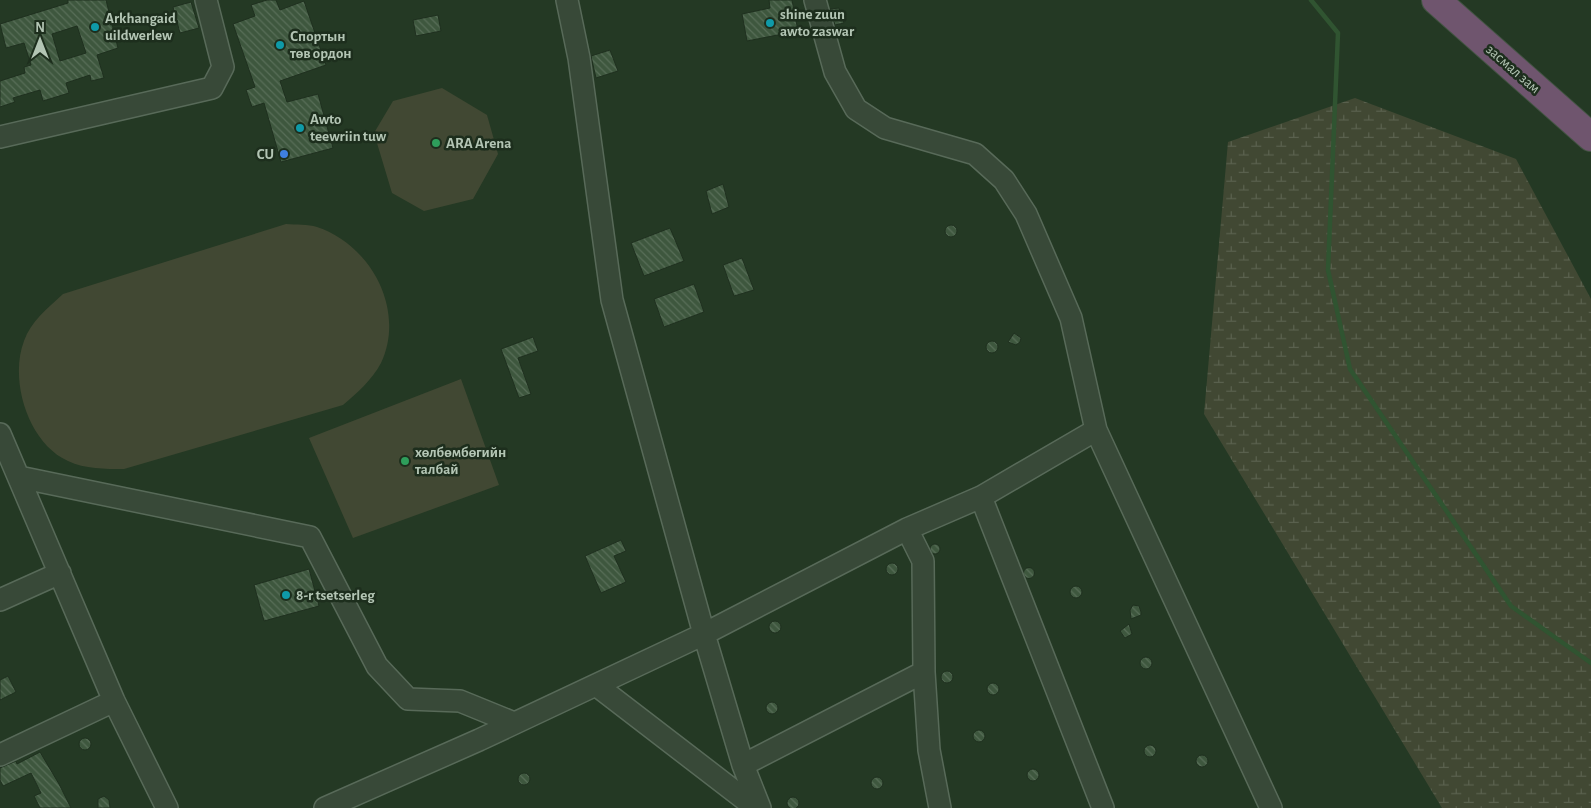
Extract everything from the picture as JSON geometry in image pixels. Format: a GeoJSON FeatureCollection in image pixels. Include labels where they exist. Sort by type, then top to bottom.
{"type":"FeatureCollection","features":[{"type":"Feature","properties":{"kind":"highway","name":"засмал зам"},"geometry":{"type":"LineString","coordinates":[[1436,0],[1591,138]]}},
{"type":"Feature","properties":{"kind":"street"},"geometry":{"type":"LineString","coordinates":[[0,137],[212,88],[223,67],[206,0]]}},
{"type":"Feature","properties":{"kind":"street"},"geometry":{"type":"LineString","coordinates":[[556,0],[572,33]]}},
{"type":"Feature","properties":{"kind":"street"},"geometry":{"type":"LineString","coordinates":[[567,0],[572,33],[579,58],[612,300],[704,634],[743,765],[760,808]]}},
{"type":"Feature","properties":{"kind":"street"},"geometry":{"type":"LineString","coordinates":[[815,0],[835,72],[856,109],[884,128],[976,154],[1009,187],[1026,214],[1071,318],[1096,430],[1271,808]]}},
{"type":"Feature","properties":{"kind":"street"},"geometry":{"type":"LineString","coordinates":[[324,808],[514,724],[704,634],[907,529],[982,496],[1096,430]]}},
{"type":"Feature","properties":{"kind":"street"},"geometry":{"type":"LineString","coordinates":[[0,434],[114,701],[167,808]]}},
{"type":"Feature","properties":{"kind":"street"},"geometry":{"type":"LineString","coordinates":[[19,477],[310,537],[377,666],[408,699],[460,701],[514,724]]}},
{"type":"Feature","properties":{"kind":"street"},"geometry":{"type":"LineString","coordinates":[[982,496],[1103,808]]}},
{"type":"Feature","properties":{"kind":"street"},"geometry":{"type":"LineString","coordinates":[[907,529],[924,561],[924,672],[929,750],[940,808]]}},
{"type":"Feature","properties":{"kind":"street"},"geometry":{"type":"LineString","coordinates":[[0,600],[60,573]]}},
{"type":"Feature","properties":{"kind":"street"},"geometry":{"type":"LineString","coordinates":[[743,765],[924,672]]}},
{"type":"Feature","properties":{"kind":"street"},"geometry":{"type":"LineString","coordinates":[[596,685],[756,808]]}},
{"type":"Feature","properties":{"kind":"street"},"geometry":{"type":"LineString","coordinates":[[0,755],[114,701]]}},
{"type":"Feature","properties":{"kind":"green space","name":"ARA Arena"},"geometry":{"type":"Polygon","coordinates":[[[442,88],[487,115],[498,154],[473,199],[424,211],[392,193],[374,133],[393,101],[442,88]]]}},
{"type":"Feature","properties":{"kind":"green space"},"geometry":{"type":"Polygon","coordinates":[[[1355,98],[1516,159],[1591,299],[1591,808],[1442,808],[1204,414],[1228,142],[1355,98]]]}},
{"type":"Feature","properties":{"kind":"green space"},"geometry":{"type":"Polygon","coordinates":[[[286,224],[313,226],[336,236],[353,248],[368,264],[379,282],[386,301],[389,322],[388,343],[381,363],[369,381],[354,396],[343,405],[124,469],[95,468],[75,464],[54,452],[42,440],[25,409],[19,374],[20,357],[24,341],[31,327],[40,315],[63,294],[286,224]]]}},
{"type":"Feature","properties":{"kind":"green space","name":"хөлбөмбөгийн талбай"},"geometry":{"type":"Polygon","coordinates":[[[461,379],[499,485],[353,538],[309,438],[461,379]]]}},
{"type":"Feature","properties":{"kind":"building"},"geometry":{"type":"Polygon","coordinates":[[[68,0],[106,0],[118,48],[97,55],[104,78],[91,81],[90,75],[66,83],[69,93],[43,101],[40,90],[13,98],[15,102],[0,107],[0,81],[25,73],[24,67],[31,65],[24,43],[6,48],[0,24],[68,3],[68,0]],[[77,26],[52,34],[60,61],[86,53],[77,26]]]}},
{"type":"Feature","properties":{"kind":"building","name":"Спортын төв ордон"},"geometry":{"type":"Polygon","coordinates":[[[267,0],[276,0],[280,10],[304,1],[326,65],[280,81],[287,102],[318,94],[333,148],[281,162],[264,103],[252,107],[246,90],[255,87],[233,24],[255,16],[251,5],[267,0]]]}},
{"type":"Feature","properties":{"kind":"building","name":"shine zuun awto zaswar"},"geometry":{"type":"Polygon","coordinates":[[[769,0],[792,0],[798,31],[747,41],[742,14],[770,8],[769,0]]]}},
{"type":"Feature","properties":{"kind":"building"},"geometry":{"type":"Polygon","coordinates":[[[191,2],[199,28],[180,33],[173,7],[191,2]]]}},
{"type":"Feature","properties":{"kind":"building"},"geometry":{"type":"Polygon","coordinates":[[[839,8],[844,23],[835,25],[830,9],[839,8]]]}},
{"type":"Feature","properties":{"kind":"building"},"geometry":{"type":"Polygon","coordinates":[[[438,15],[441,31],[416,36],[413,20],[438,15]]]}},
{"type":"Feature","properties":{"kind":"building"},"geometry":{"type":"Polygon","coordinates":[[[610,50],[618,71],[596,78],[591,56],[610,50]]]}},
{"type":"Feature","properties":{"kind":"building"},"geometry":{"type":"Polygon","coordinates":[[[723,184],[729,207],[712,214],[706,191],[723,184]]]}},
{"type":"Feature","properties":{"kind":"building"},"geometry":{"type":"Polygon","coordinates":[[[951,225],[957,231],[951,237],[945,231],[951,225]]]}},
{"type":"Feature","properties":{"kind":"building"},"geometry":{"type":"Polygon","coordinates":[[[670,228],[684,261],[644,276],[631,243],[670,228]]]}},
{"type":"Feature","properties":{"kind":"building"},"geometry":{"type":"Polygon","coordinates":[[[742,258],[754,290],[734,296],[723,265],[742,258]]]}},
{"type":"Feature","properties":{"kind":"building"},"geometry":{"type":"Polygon","coordinates":[[[694,284],[704,312],[664,327],[654,299],[694,284]]]}},
{"type":"Feature","properties":{"kind":"building"},"geometry":{"type":"Polygon","coordinates":[[[1014,333],[1021,338],[1020,342],[1016,345],[1008,342],[1014,333]]]}},
{"type":"Feature","properties":{"kind":"building"},"geometry":{"type":"Polygon","coordinates":[[[533,337],[538,351],[518,358],[531,394],[519,398],[501,349],[533,337]]]}},
{"type":"Feature","properties":{"kind":"building"},"geometry":{"type":"Polygon","coordinates":[[[990,341],[994,341],[998,347],[994,353],[990,353],[986,349],[986,345],[990,341]]]}},
{"type":"Feature","properties":{"kind":"building"},"geometry":{"type":"Polygon","coordinates":[[[621,540],[626,551],[614,556],[626,582],[601,593],[585,556],[621,540]]]}},
{"type":"Feature","properties":{"kind":"building"},"geometry":{"type":"Polygon","coordinates":[[[933,544],[937,544],[940,549],[939,553],[933,554],[930,551],[930,547],[933,544]]]}},
{"type":"Feature","properties":{"kind":"building"},"geometry":{"type":"Polygon","coordinates":[[[892,563],[898,569],[892,575],[886,569],[892,563]]]}},
{"type":"Feature","properties":{"kind":"building"},"geometry":{"type":"Polygon","coordinates":[[[1029,567],[1035,573],[1029,579],[1023,573],[1029,567]]]}},
{"type":"Feature","properties":{"kind":"building","name":"8-r tsetserleg"},"geometry":{"type":"Polygon","coordinates":[[[309,569],[319,606],[264,621],[254,585],[309,569]]]}},
{"type":"Feature","properties":{"kind":"building"},"geometry":{"type":"Polygon","coordinates":[[[1076,586],[1082,592],[1076,598],[1070,592],[1076,586]]]}},
{"type":"Feature","properties":{"kind":"building"},"geometry":{"type":"Polygon","coordinates":[[[1133,605],[1139,606],[1141,615],[1131,619],[1130,610],[1133,605]]]}},
{"type":"Feature","properties":{"kind":"building"},"geometry":{"type":"Polygon","coordinates":[[[775,621],[781,627],[775,633],[769,627],[775,621]]]}},
{"type":"Feature","properties":{"kind":"building"},"geometry":{"type":"Polygon","coordinates":[[[1129,624],[1132,634],[1125,638],[1120,631],[1129,624]]]}},
{"type":"Feature","properties":{"kind":"building"},"geometry":{"type":"Polygon","coordinates":[[[1146,657],[1152,663],[1146,669],[1140,663],[1146,657]]]}},
{"type":"Feature","properties":{"kind":"building"},"geometry":{"type":"Polygon","coordinates":[[[947,671],[953,677],[947,683],[941,677],[947,671]]]}},
{"type":"Feature","properties":{"kind":"building"},"geometry":{"type":"Polygon","coordinates":[[[8,676],[16,692],[0,700],[0,680],[8,676]]]}},
{"type":"Feature","properties":{"kind":"building"},"geometry":{"type":"Polygon","coordinates":[[[993,683],[999,689],[993,695],[987,689],[993,683]]]}},
{"type":"Feature","properties":{"kind":"building"},"geometry":{"type":"Polygon","coordinates":[[[772,702],[778,708],[772,714],[766,708],[772,702]]]}},
{"type":"Feature","properties":{"kind":"building"},"geometry":{"type":"Polygon","coordinates":[[[979,730],[985,736],[979,742],[973,736],[979,730]]]}},
{"type":"Feature","properties":{"kind":"building"},"geometry":{"type":"Polygon","coordinates":[[[85,738],[91,744],[85,750],[79,744],[85,738]]]}},
{"type":"Feature","properties":{"kind":"building"},"geometry":{"type":"Polygon","coordinates":[[[1150,745],[1156,751],[1150,757],[1144,751],[1150,745]]]}},
{"type":"Feature","properties":{"kind":"building"},"geometry":{"type":"Polygon","coordinates":[[[40,752],[71,808],[40,808],[34,796],[41,793],[31,773],[3,786],[0,780],[0,768],[16,761],[17,764],[40,752]]]}},
{"type":"Feature","properties":{"kind":"building"},"geometry":{"type":"Polygon","coordinates":[[[1202,755],[1208,761],[1202,767],[1196,761],[1202,755]]]}},
{"type":"Feature","properties":{"kind":"building"},"geometry":{"type":"Polygon","coordinates":[[[1033,769],[1039,775],[1033,781],[1027,775],[1033,769]]]}},
{"type":"Feature","properties":{"kind":"building"},"geometry":{"type":"Polygon","coordinates":[[[524,773],[530,779],[524,785],[518,779],[524,773]]]}},
{"type":"Feature","properties":{"kind":"building"},"geometry":{"type":"Polygon","coordinates":[[[877,777],[883,783],[877,789],[871,783],[877,777]]]}},
{"type":"Feature","properties":{"kind":"building"},"geometry":{"type":"Polygon","coordinates":[[[104,796],[109,800],[110,808],[98,808],[98,799],[104,796]]]}},
{"type":"Feature","properties":{"kind":"building"},"geometry":{"type":"Polygon","coordinates":[[[793,797],[799,803],[793,809],[787,803],[793,797]]]}},
{"type":"Feature","properties":{"kind":"waterway"},"geometry":{"type":"LineString","coordinates":[[1311,0],[1338,33],[1328,270],[1350,369],[1511,606],[1591,663]]}},
{"type":"Feature","properties":{"kind":"place","name":"shine zuun awto zaswar"},"geometry":{"type":"Point","coordinates":[770,23]}},
{"type":"Feature","properties":{"kind":"place","name":"Arkhangaid uildwerlew"},"geometry":{"type":"Point","coordinates":[95,27]}},
{"type":"Feature","properties":{"kind":"place","name":"Спортын төв ордон"},"geometry":{"type":"Point","coordinates":[280,45]}},
{"type":"Feature","properties":{"kind":"place","name":"Awto teewriin tuw"},"geometry":{"type":"Point","coordinates":[300,128]}},
{"type":"Feature","properties":{"kind":"place","name":"ARA Arena"},"geometry":{"type":"Point","coordinates":[436,143]}},
{"type":"Feature","properties":{"kind":"place","name":"CU"},"geometry":{"type":"Point","coordinates":[284,154]}},
{"type":"Feature","properties":{"kind":"place","name":"хөлбөмбөгийн талбай"},"geometry":{"type":"Point","coordinates":[405,461]}},
{"type":"Feature","properties":{"kind":"place","name":"8-r tsetserleg"},"geometry":{"type":"Point","coordinates":[286,595]}}]}
